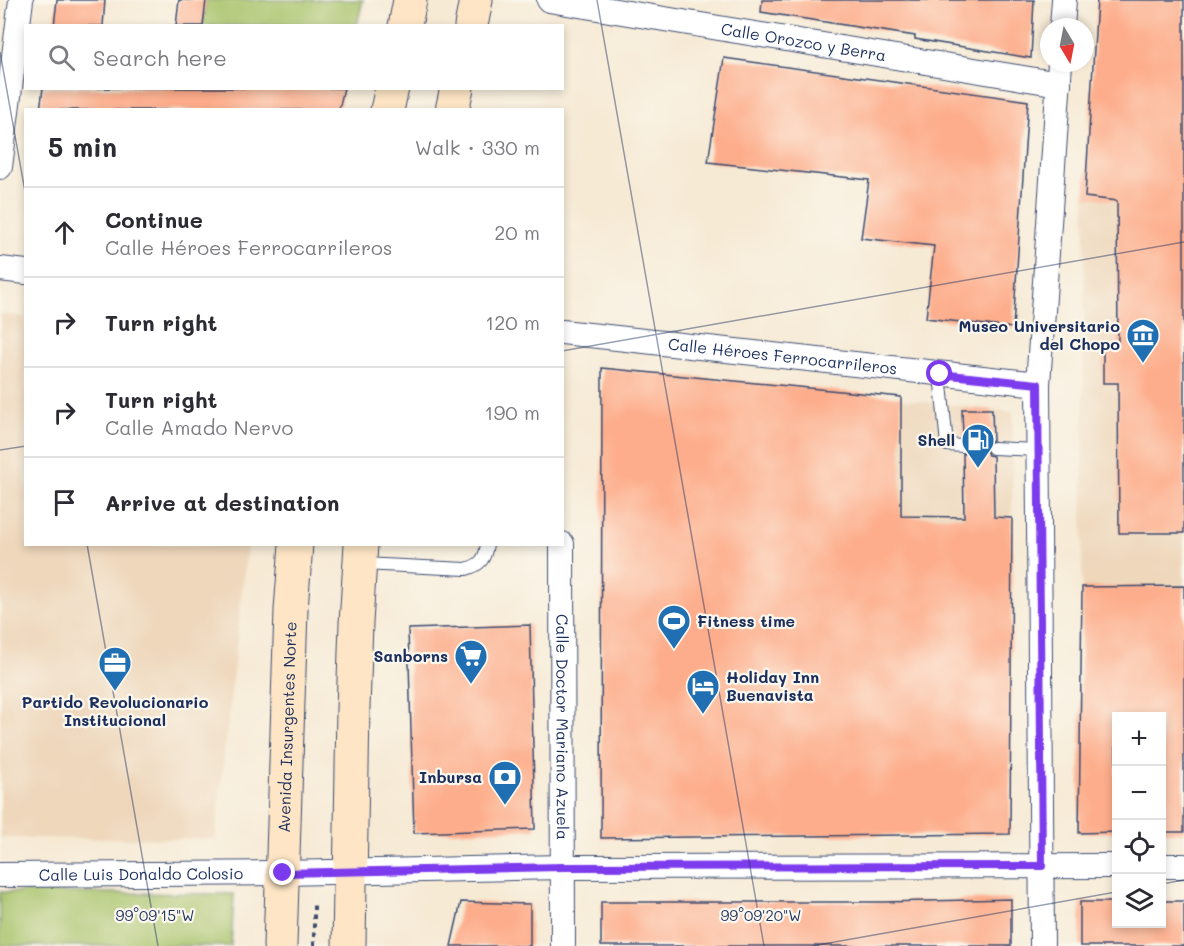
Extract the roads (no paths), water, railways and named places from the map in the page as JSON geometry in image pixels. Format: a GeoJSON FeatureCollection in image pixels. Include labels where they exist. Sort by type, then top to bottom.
{"type":"FeatureCollection","features":[{"type":"Feature","properties":{"kind":"main road"},"geometry":{"type":"LineString","coordinates":[[405,24],[410,0]]}},
{"type":"Feature","properties":{"kind":"main road"},"geometry":{"type":"LineString","coordinates":[[471,24],[476,0]]}},
{"type":"Feature","properties":{"kind":"main road"},"geometry":{"type":"LineString","coordinates":[[387,108],[392,90]]}},
{"type":"Feature","properties":{"kind":"main road"},"geometry":{"type":"LineString","coordinates":[[452,108],[457,90]]}},
{"type":"Feature","properties":{"kind":"main road","name":"Avenida Insurgentes Norte"},"geometry":{"type":"LineString","coordinates":[[280,946],[289,654],[296,546]]}},
{"type":"Feature","properties":{"kind":"main road"},"geometry":{"type":"LineString","coordinates":[[349,946],[353,709],[360,554]]}},
{"type":"Feature","properties":{"kind":"street"},"geometry":{"type":"LineString","coordinates":[[0,167],[21,0]]}},
{"type":"Feature","properties":{"kind":"street","name":"Calle Orozco y Berra"},"geometry":{"type":"LineString","coordinates":[[549,0],[1060,73]]}},
{"type":"Feature","properties":{"kind":"street"},"geometry":{"type":"LineString","coordinates":[[1063,18],[1064,0]]}},
{"type":"Feature","properties":{"kind":"street"},"geometry":{"type":"LineString","coordinates":[[1042,946],[1038,384],[1060,73]]}},
{"type":"Feature","properties":{"kind":"street"},"geometry":{"type":"LineString","coordinates":[[0,269],[24,272]]}},
{"type":"Feature","properties":{"kind":"street","name":"Calle Héroes Ferrocarrileros"},"geometry":{"type":"LineString","coordinates":[[564,332],[1038,384]]}},
{"type":"Feature","properties":{"kind":"street","name":"Calle Doctor Mariano Azuela"},"geometry":{"type":"LineString","coordinates":[[562,546],[563,946]]}},
{"type":"Feature","properties":{"kind":"street","name":"Calle Luis Donaldo Colosio"},"geometry":{"type":"LineString","coordinates":[[0,875],[283,873],[563,867],[1112,866]]}},
{"type":"Feature","properties":{"kind":"street"},"geometry":{"type":"LineString","coordinates":[[1166,866],[1184,866]]}},
{"type":"Feature","properties":{"kind":"lane"},"geometry":{"type":"LineString","coordinates":[[940,374],[947,445],[963,446]]}},
{"type":"Feature","properties":{"kind":"lane"},"geometry":{"type":"LineString","coordinates":[[993,448],[1038,450]]}},
{"type":"Feature","properties":{"kind":"lane"},"geometry":{"type":"LineString","coordinates":[[360,554],[466,568],[476,566],[484,558],[487,546]]}},
{"type":"Feature","properties":{"kind":"place","name":"Museo Universitario del Chopo"},"geometry":{"type":"Point","coordinates":[1143,364]}},
{"type":"Feature","properties":{"kind":"place","name":"Shell"},"geometry":{"type":"Point","coordinates":[978,469]}},
{"type":"Feature","properties":{"kind":"place","name":"Fitness time"},"geometry":{"type":"Point","coordinates":[674,650]}},
{"type":"Feature","properties":{"kind":"place","name":"Sanborns"},"geometry":{"type":"Point","coordinates":[471,685]}},
{"type":"Feature","properties":{"kind":"place","name":"Partido Revolucionario Institucional"},"geometry":{"type":"Point","coordinates":[115,692]}},
{"type":"Feature","properties":{"kind":"place","name":"Holiday Inn Buenavista"},"geometry":{"type":"Point","coordinates":[703,715]}},
{"type":"Feature","properties":{"kind":"place","name":"Inbursa"},"geometry":{"type":"Point","coordinates":[505,806]}}]}
